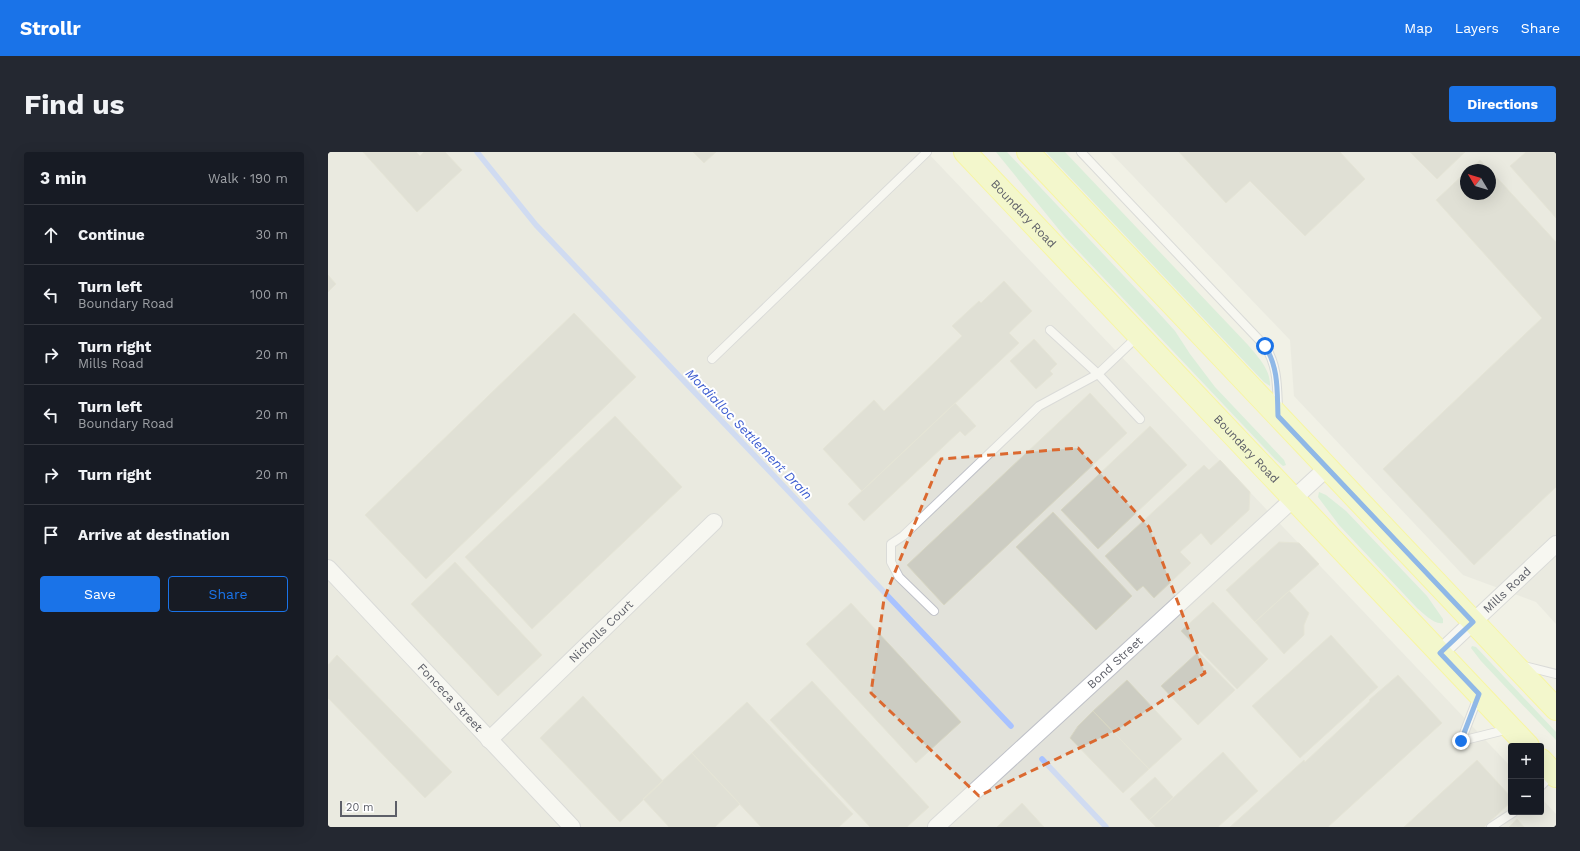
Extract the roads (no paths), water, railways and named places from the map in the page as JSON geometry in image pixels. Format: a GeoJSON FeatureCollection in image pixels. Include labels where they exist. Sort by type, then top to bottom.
{"type":"FeatureCollection","features":[{"type":"Feature","properties":{"kind":"main road","name":"Boundary Road"},"geometry":{"type":"LineString","coordinates":[[965,152],[1525,743]]}},
{"type":"Feature","properties":{"kind":"main road"},"geometry":{"type":"LineString","coordinates":[[1028,152],[1556,709]]}},
{"type":"Feature","properties":{"kind":"street","name":"Bond Street"},"geometry":{"type":"LineString","coordinates":[[936,827],[1327,468]]}},
{"type":"Feature","properties":{"kind":"street","name":"Nicholls Court"},"geometry":{"type":"LineString","coordinates":[[489,740],[714,522]]}},
{"type":"Feature","properties":{"kind":"street","name":"Mills Road"},"geometry":{"type":"LineString","coordinates":[[1440,653],[1556,544]]}},
{"type":"Feature","properties":{"kind":"street","name":"Fonceca Street"},"geometry":{"type":"LineString","coordinates":[[328,568],[572,827]]}},
{"type":"Feature","properties":{"kind":"lane"},"geometry":{"type":"LineString","coordinates":[[712,359],[927,152]]}},
{"type":"Feature","properties":{"kind":"lane"},"geometry":{"type":"LineString","coordinates":[[1081,152],[1265,346],[1273,363],[1277,380],[1278,416]]}},
{"type":"Feature","properties":{"kind":"lane"},"geometry":{"type":"LineString","coordinates":[[1050,330],[1098,374],[1140,419]]}},
{"type":"Feature","properties":{"kind":"lane"},"geometry":{"type":"LineString","coordinates":[[934,611],[899,578],[891,562],[891,544],[903,536],[1039,406],[1098,374],[1138,335]]}},
{"type":"Feature","properties":{"kind":"lane"},"geometry":{"type":"LineString","coordinates":[[1513,664],[1556,674]]}},
{"type":"Feature","properties":{"kind":"lane"},"geometry":{"type":"LineString","coordinates":[[1479,694],[1461,741],[1511,728]]}},
{"type":"Feature","properties":{"kind":"lane"},"geometry":{"type":"LineString","coordinates":[[1491,827],[1509,815]]}},
{"type":"Feature","properties":{"kind":"waterway","name":"Mordialloc Settlement Drain"},"geometry":{"type":"LineString","coordinates":[[477,152],[536,225],[1011,726]]}},
{"type":"Feature","properties":{"kind":"waterway","name":"Mordialloc Settlement Drain"},"geometry":{"type":"LineString","coordinates":[[1042,759],[1106,827]]}}]}
